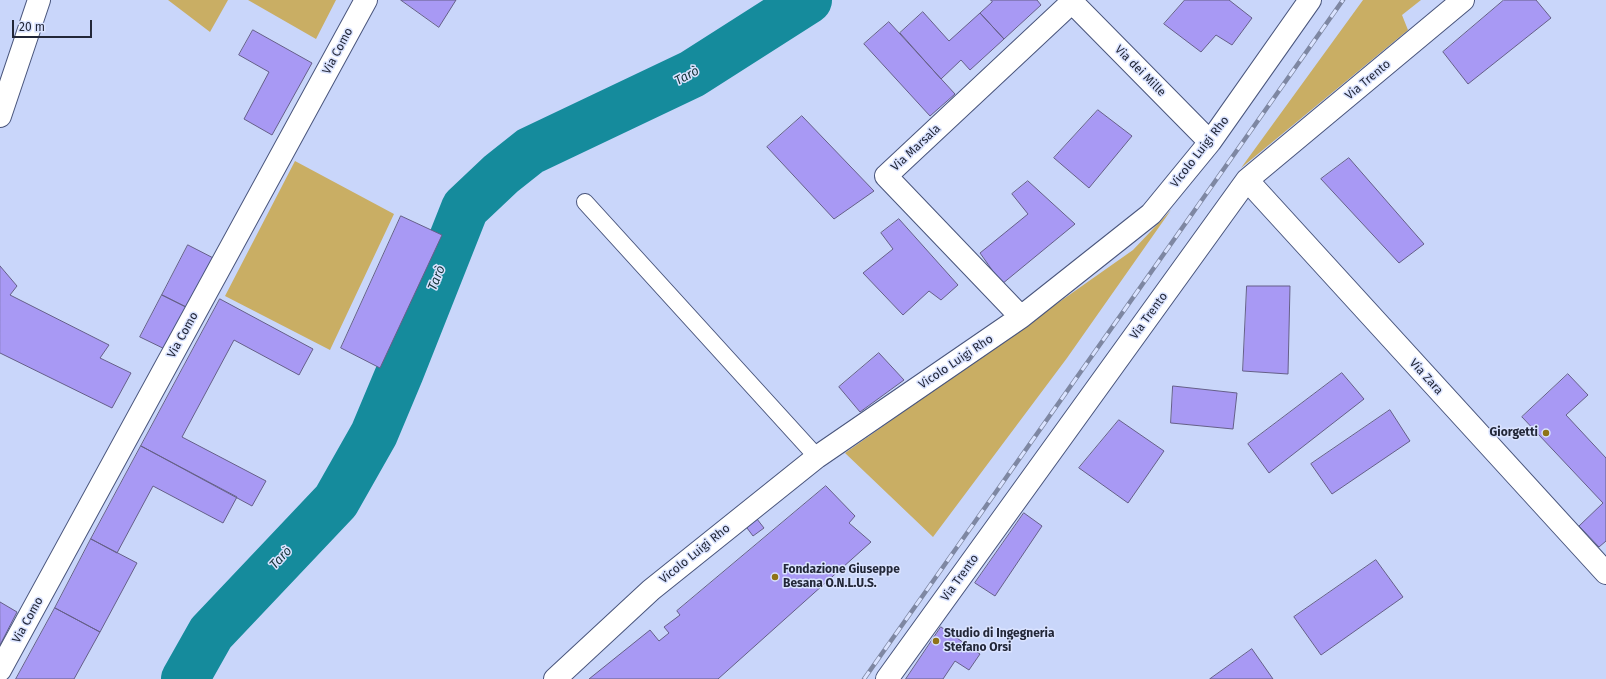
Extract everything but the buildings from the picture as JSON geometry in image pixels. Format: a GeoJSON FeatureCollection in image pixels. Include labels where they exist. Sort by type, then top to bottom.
{"type":"FeatureCollection","features":[{"type":"Feature","properties":{"kind":"street"},"geometry":{"type":"LineString","coordinates":[[0,116],[39,0]]}},
{"type":"Feature","properties":{"kind":"street","name":"Via Como"},"geometry":{"type":"LineString","coordinates":[[0,670],[366,0]]}},
{"type":"Feature","properties":{"kind":"street","name":"Vicolo Luigi Rho"},"geometry":{"type":"LineString","coordinates":[[555,679],[651,590],[817,457],[1021,317],[1151,214],[1210,142],[1310,0]]}},
{"type":"Feature","properties":{"kind":"street","name":"Via Trento"},"geometry":{"type":"LineString","coordinates":[[887,679],[1247,180],[1463,0]]}},
{"type":"Feature","properties":{"kind":"street","name":"Via dei Mille"},"geometry":{"type":"LineString","coordinates":[[1071,1],[1210,142]]}},
{"type":"Feature","properties":{"kind":"street","name":"Via Marsala"},"geometry":{"type":"LineString","coordinates":[[1021,317],[886,176],[1071,1]]}},
{"type":"Feature","properties":{"kind":"street","name":"Via Zara"},"geometry":{"type":"LineString","coordinates":[[1247,180],[1606,573]]}},
{"type":"Feature","properties":{"kind":"lane"},"geometry":{"type":"LineString","coordinates":[[585,202],[817,457]]}},
{"type":"Feature","properties":{"kind":"shaded area"},"geometry":{"type":"Polygon","coordinates":[[[168,0],[228,0],[210,32],[168,0]]]}},
{"type":"Feature","properties":{"kind":"shaded area"},"geometry":{"type":"Polygon","coordinates":[[[248,0],[336,0],[316,39],[248,0]]]}},
{"type":"Feature","properties":{"kind":"shaded area"},"geometry":{"type":"Polygon","coordinates":[[[1363,0],[1421,0],[1402,15],[1408,30],[1241,168],[1363,0]]]}},
{"type":"Feature","properties":{"kind":"shaded area"},"geometry":{"type":"Polygon","coordinates":[[[295,161],[394,214],[330,350],[225,296],[295,161]]]}},
{"type":"Feature","properties":{"kind":"shaded area"},"geometry":{"type":"Polygon","coordinates":[[[1171,210],[1067,358],[933,537],[845,453],[1133,250],[1171,210]]]}},
{"type":"Feature","properties":{"kind":"waterway","name":"Tarò"},"geometry":{"type":"LineString","coordinates":[[185,679],[211,633],[336,501],[374,434],[465,208],[501,174],[530,151],[692,74],[808,0]]}},
{"type":"Feature","properties":{"kind":"railway"},"geometry":{"type":"LineString","coordinates":[[864,679],[1343,0]]}},
{"type":"Feature","properties":{"kind":"place","name":"Giorgetti"},"geometry":{"type":"Point","coordinates":[1546,433]}},
{"type":"Feature","properties":{"kind":"place","name":"Fondazione Giuseppe Besana O.N.L.U.S."},"geometry":{"type":"Point","coordinates":[775,577]}},
{"type":"Feature","properties":{"kind":"place","name":"Studio di Ingegneria Stefano Orsi"},"geometry":{"type":"Point","coordinates":[936,641]}}]}
